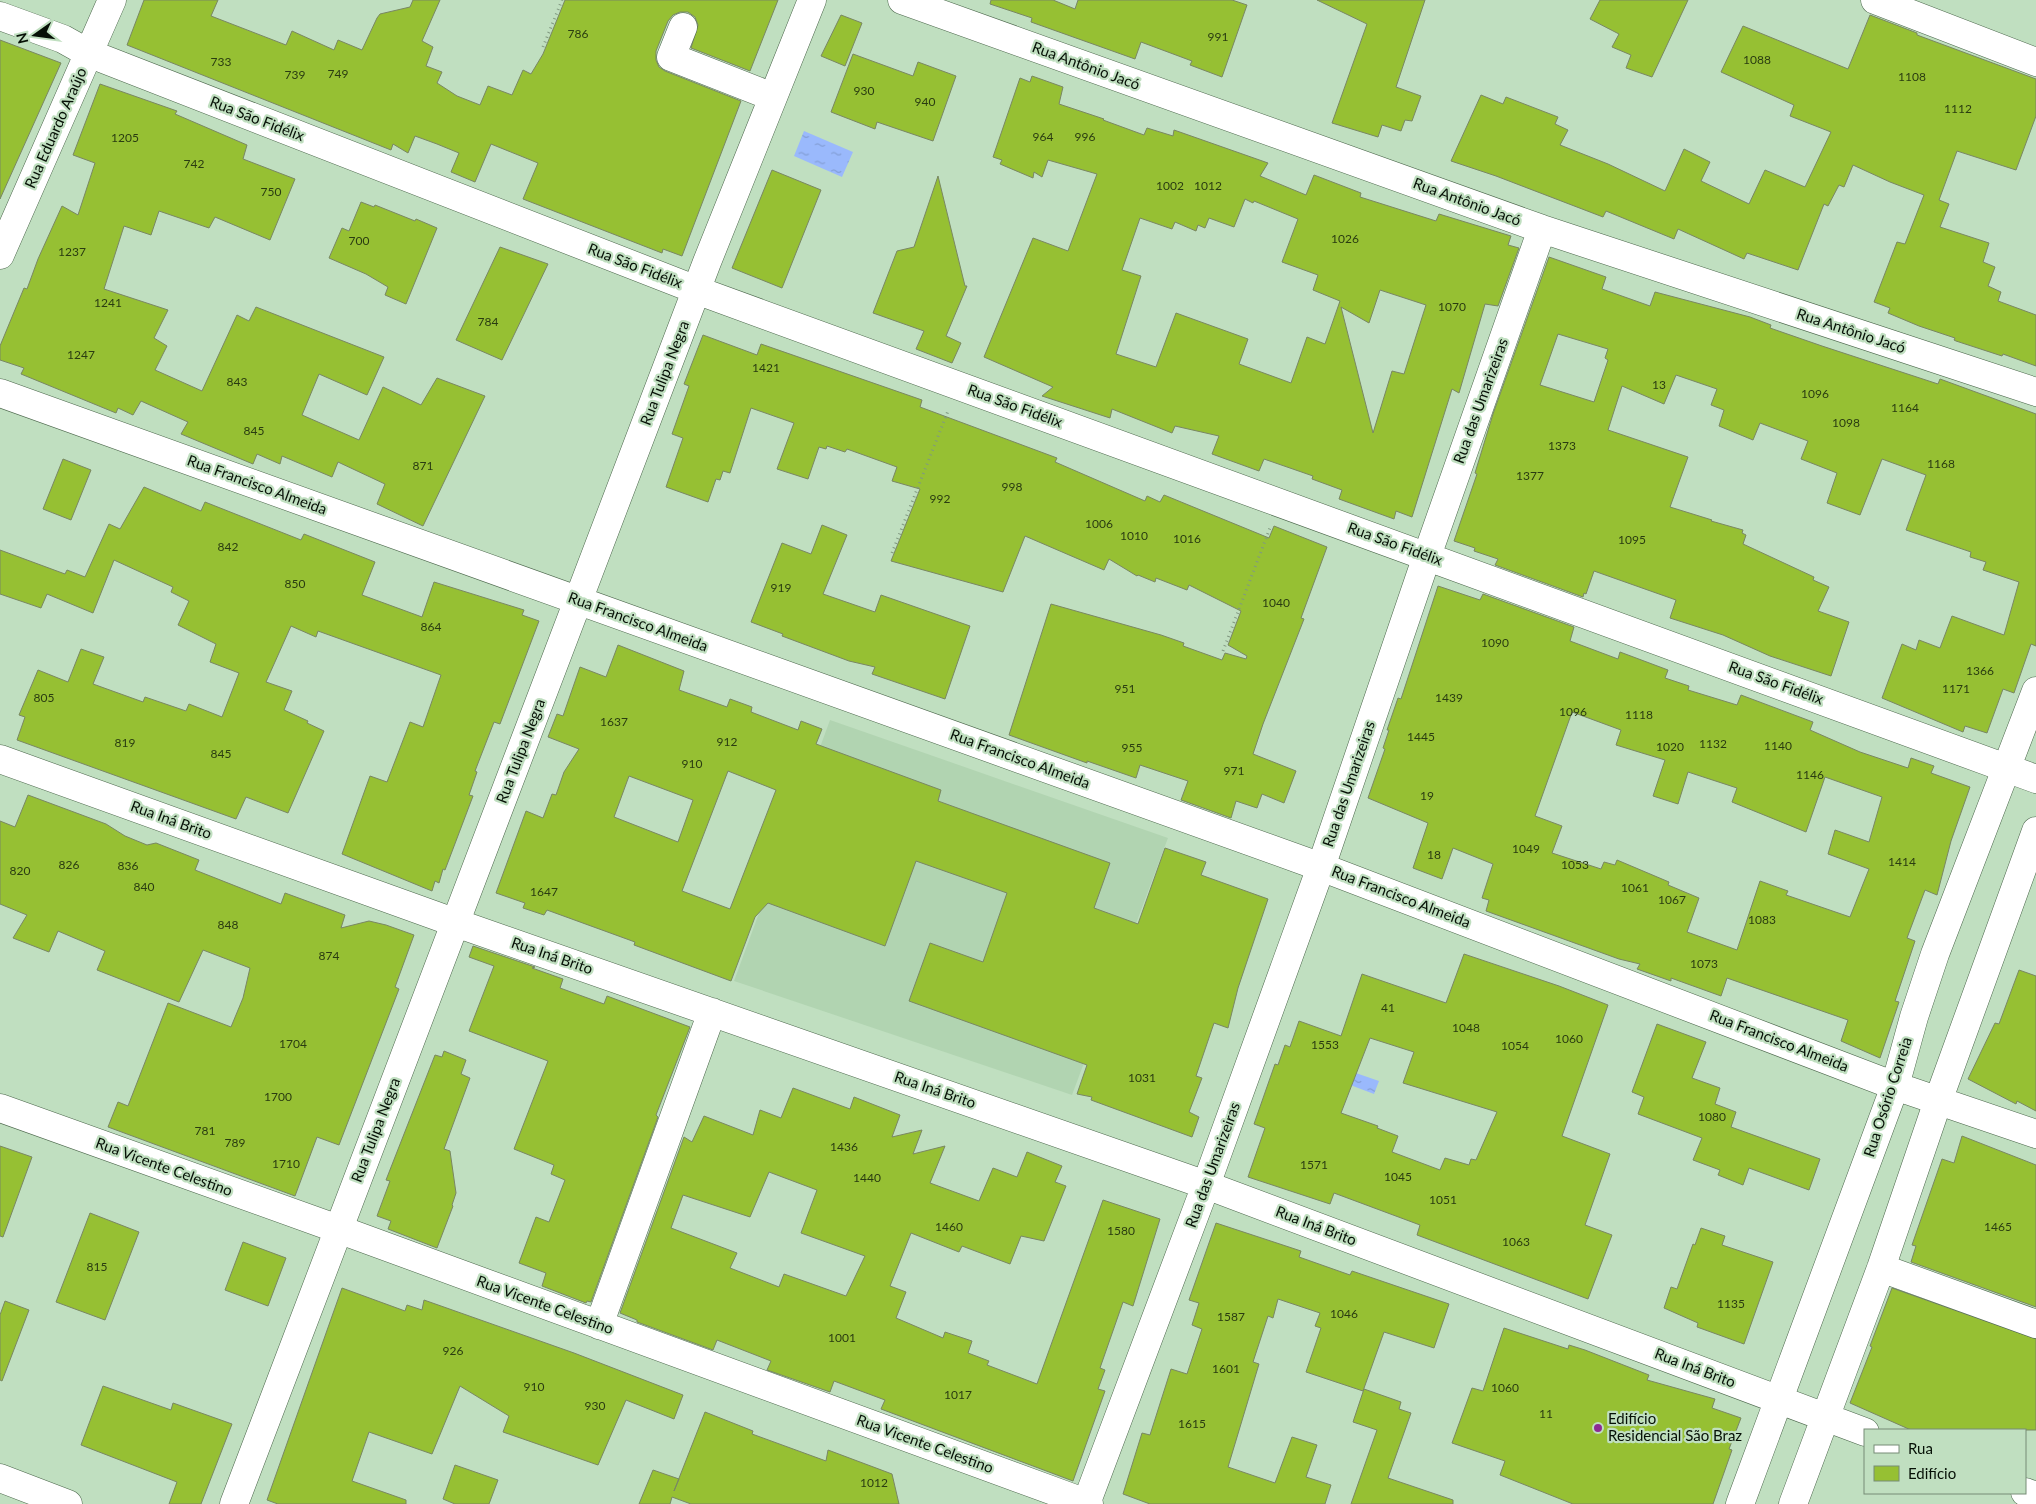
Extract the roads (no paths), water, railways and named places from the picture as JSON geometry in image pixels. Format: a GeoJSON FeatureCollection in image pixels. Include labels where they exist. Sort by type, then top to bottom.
{"type":"FeatureCollection","features":[{"type":"Feature","properties":{"kind":"street","name":"Rua Eduardo Araújo"},"geometry":{"type":"LineString","coordinates":[[0,255],[112,0]]}},
{"type":"Feature","properties":{"kind":"street","name":"Rua Tulipa Negra"},"geometry":{"type":"LineString","coordinates":[[234,1504],[696,290],[812,0]]}},
{"type":"Feature","properties":{"kind":"street","name":"Rua Antônio Jacó"},"geometry":{"type":"LineString","coordinates":[[902,0],[1542,229],[2036,392]]}},
{"type":"Feature","properties":{"kind":"street"},"geometry":{"type":"LineString","coordinates":[[1875,0],[2036,62]]}},
{"type":"Feature","properties":{"kind":"street","name":"Rua São Fidélix"},"geometry":{"type":"LineString","coordinates":[[0,16],[63,39],[88,53],[696,290],[2036,779]]}},
{"type":"Feature","properties":{"kind":"street"},"geometry":{"type":"LineString","coordinates":[[683,27],[671,57],[773,96]]}},
{"type":"Feature","properties":{"kind":"street","name":"Rua das Umarizeiras"},"geometry":{"type":"LineString","coordinates":[[1087,1504],[1206,1185],[1321,867],[1426,556],[1542,229]]}},
{"type":"Feature","properties":{"kind":"street","name":"Rua Francisco Almeida"},"geometry":{"type":"LineString","coordinates":[[0,393],[1321,867],[1895,1086],[2036,1134]]}},
{"type":"Feature","properties":{"kind":"street","name":"Rua Osório Correia"},"geometry":{"type":"LineString","coordinates":[[1740,1504],[1895,1086],[1914,1017],[1935,954],[2036,691]]}},
{"type":"Feature","properties":{"kind":"street","name":"Rua Iná Brito"},"geometry":{"type":"LineString","coordinates":[[0,759],[456,923],[1206,1185],[1864,1432]]}},
{"type":"Feature","properties":{"kind":"street"},"geometry":{"type":"LineString","coordinates":[[1793,1504],[1881,1268],[1938,1100],[2036,831]]}},
{"type":"Feature","properties":{"kind":"street"},"geometry":{"type":"LineString","coordinates":[[599,1325],[712,1012]]}},
{"type":"Feature","properties":{"kind":"street","name":"Rua Vicente Celestino"},"geometry":{"type":"LineString","coordinates":[[0,1108],[338,1229],[1087,1504]]}},
{"type":"Feature","properties":{"kind":"street"},"geometry":{"type":"LineString","coordinates":[[1881,1268],[2036,1324]]}},
{"type":"Feature","properties":{"kind":"street"},"geometry":{"type":"LineString","coordinates":[[0,1478],[68,1504]]}},
{"type":"Feature","properties":{"kind":"water"},"geometry":{"type":"Polygon","coordinates":[[[804,131],[853,152],[842,177],[794,156],[804,131]]]}},
{"type":"Feature","properties":{"kind":"water"},"geometry":{"type":"Polygon","coordinates":[[[1350,1071],[1379,1081],[1374,1094],[1345,1083],[1350,1071]]]}},
{"type":"Feature","properties":{"kind":"place","name":"Edifício Residencial São Braz"},"geometry":{"type":"Point","coordinates":[1598,1428]}}]}
